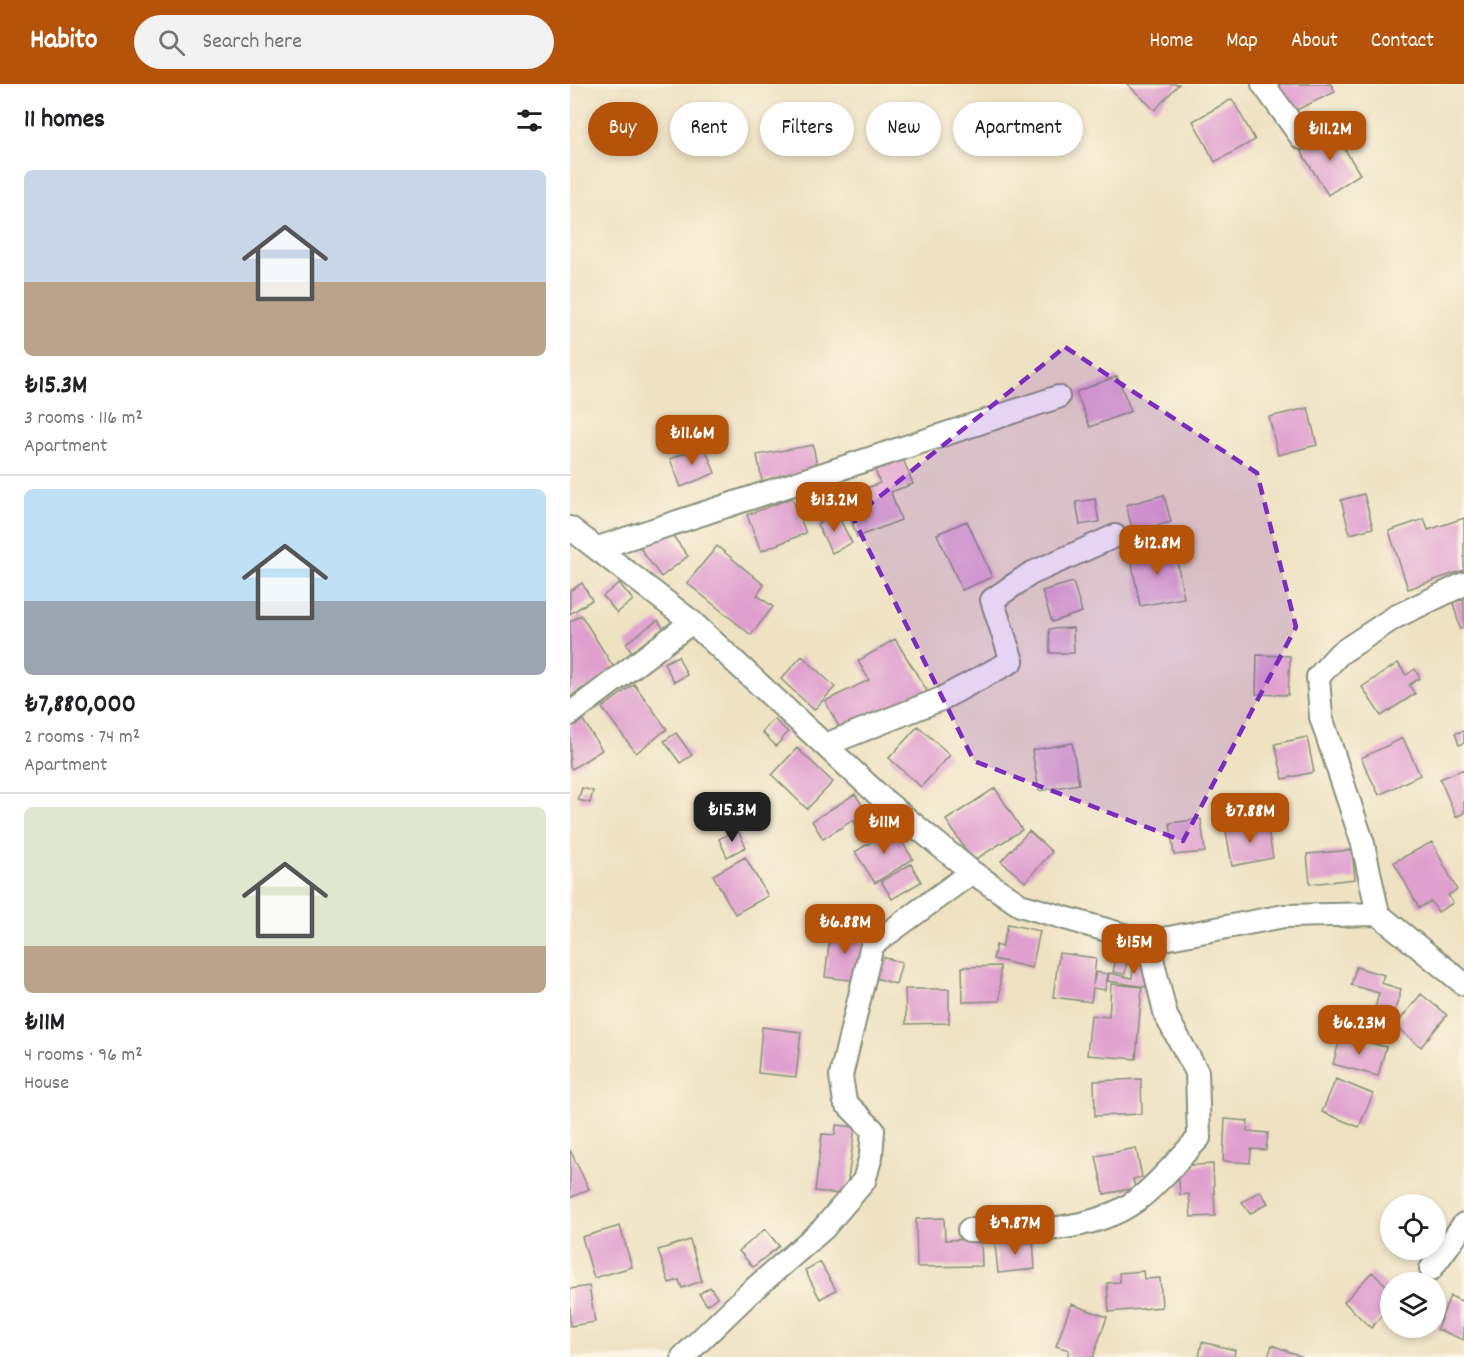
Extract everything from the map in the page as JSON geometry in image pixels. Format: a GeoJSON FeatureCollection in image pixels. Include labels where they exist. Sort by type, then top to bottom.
{"type":"FeatureCollection","features":[{"type":"Feature","properties":{"kind":"street"},"geometry":{"type":"LineString","coordinates":[[1263,84],[1302,138]]}},
{"type":"Feature","properties":{"kind":"street"},"geometry":{"type":"LineString","coordinates":[[598,548],[1058,397]]}},
{"type":"Feature","properties":{"kind":"street"},"geometry":{"type":"LineString","coordinates":[[570,528],[692,622],[885,801],[972,872],[1020,905],[1148,942],[1284,916],[1378,914]]}},
{"type":"Feature","properties":{"kind":"street"},"geometry":{"type":"LineString","coordinates":[[825,745],[941,699],[1012,661],[992,600],[1030,574],[1115,536]]}},
{"type":"Feature","properties":{"kind":"street"},"geometry":{"type":"LineString","coordinates":[[1464,584],[1395,617],[1339,654],[1318,677],[1321,717],[1363,844],[1378,914],[1464,984]]}},
{"type":"Feature","properties":{"kind":"street"},"geometry":{"type":"LineString","coordinates":[[570,714],[692,622]]}},
{"type":"Feature","properties":{"kind":"street"},"geometry":{"type":"LineString","coordinates":[[683,1357],[747,1295],[823,1229],[864,1181],[871,1156],[873,1130],[845,1102],[841,1076],[872,945],[972,872]]}},
{"type":"Feature","properties":{"kind":"street"},"geometry":{"type":"LineString","coordinates":[[969,1230],[1021,1232],[1076,1224],[1115,1215],[1139,1199],[1199,1138],[1197,1072],[1166,1016],[1148,942]]}},
{"type":"Feature","properties":{"kind":"street"},"geometry":{"type":"LineString","coordinates":[[1431,1269],[1464,1224]]}},
{"type":"Feature","properties":{"kind":"highlighted area"},"geometry":{"type":"Polygon","coordinates":[[[1065,347],[1257,473],[1296,627],[1183,841],[974,761],[853,518],[1065,347]]]}},
{"type":"Feature","properties":{"kind":"building"},"geometry":{"type":"Polygon","coordinates":[[[1127,84],[1179,84],[1155,110],[1127,84]]]}},
{"type":"Feature","properties":{"kind":"building"},"geometry":{"type":"Polygon","coordinates":[[[1279,84],[1331,84],[1335,92],[1292,112],[1279,84]]]}},
{"type":"Feature","properties":{"kind":"building"},"geometry":{"type":"Polygon","coordinates":[[[1232,99],[1255,140],[1215,162],[1193,121],[1232,99]]]}},
{"type":"Feature","properties":{"kind":"building"},"geometry":{"type":"Polygon","coordinates":[[[1333,130],[1360,174],[1328,195],[1300,150],[1333,130]]]}},
{"type":"Feature","properties":{"kind":"building"},"geometry":{"type":"Polygon","coordinates":[[[1117,376],[1131,411],[1090,427],[1076,392],[1117,376]]]}},
{"type":"Feature","properties":{"kind":"building"},"geometry":{"type":"Polygon","coordinates":[[[1308,408],[1317,445],[1278,455],[1269,417],[1308,408]]]}},
{"type":"Feature","properties":{"kind":"building"},"geometry":{"type":"Polygon","coordinates":[[[704,445],[715,473],[681,487],[670,459],[704,445]]]}},
{"type":"Feature","properties":{"kind":"building"},"geometry":{"type":"Polygon","coordinates":[[[813,445],[818,471],[762,481],[757,455],[813,445]]]}},
{"type":"Feature","properties":{"kind":"building"},"geometry":{"type":"Polygon","coordinates":[[[902,456],[913,484],[891,492],[901,520],[857,537],[843,497],[880,483],[874,467],[902,456]]]}},
{"type":"Feature","properties":{"kind":"building"},"geometry":{"type":"Polygon","coordinates":[[[1364,494],[1373,528],[1350,534],[1341,500],[1364,494]]]}},
{"type":"Feature","properties":{"kind":"building"},"geometry":{"type":"Polygon","coordinates":[[[1164,495],[1171,522],[1133,532],[1126,505],[1164,495]]]}},
{"type":"Feature","properties":{"kind":"building"},"geometry":{"type":"Polygon","coordinates":[[[792,498],[806,533],[761,551],[747,515],[792,498]]]}},
{"type":"Feature","properties":{"kind":"building"},"geometry":{"type":"Polygon","coordinates":[[[1095,499],[1099,522],[1080,525],[1076,502],[1095,499]]]}},
{"type":"Feature","properties":{"kind":"building"},"geometry":{"type":"Polygon","coordinates":[[[837,514],[852,543],[832,553],[817,524],[837,514]]]}},
{"type":"Feature","properties":{"kind":"building"},"geometry":{"type":"Polygon","coordinates":[[[1464,518],[1464,570],[1408,589],[1389,531],[1424,519],[1428,530],[1464,518]]]}},
{"type":"Feature","properties":{"kind":"building"},"geometry":{"type":"Polygon","coordinates":[[[967,521],[992,577],[962,590],[937,534],[967,521]]]}},
{"type":"Feature","properties":{"kind":"building"},"geometry":{"type":"Polygon","coordinates":[[[667,528],[688,556],[661,577],[640,548],[667,528]]]}},
{"type":"Feature","properties":{"kind":"building"},"geometry":{"type":"Polygon","coordinates":[[[1174,545],[1184,598],[1140,606],[1130,554],[1174,545]]]}},
{"type":"Feature","properties":{"kind":"building"},"geometry":{"type":"Polygon","coordinates":[[[717,546],[764,585],[757,595],[773,607],[751,635],[687,583],[717,546]]]}},
{"type":"Feature","properties":{"kind":"building"},"geometry":{"type":"Polygon","coordinates":[[[1073,582],[1082,612],[1052,622],[1042,591],[1073,582]]]}},
{"type":"Feature","properties":{"kind":"building"},"geometry":{"type":"Polygon","coordinates":[[[582,583],[592,600],[570,614],[570,591],[582,583]]]}},
{"type":"Feature","properties":{"kind":"building"},"geometry":{"type":"Polygon","coordinates":[[[619,583],[633,600],[617,613],[603,596],[619,583]]]}},
{"type":"Feature","properties":{"kind":"building"},"geometry":{"type":"Polygon","coordinates":[[[1464,599],[1464,627],[1460,629],[1453,602],[1464,599]]]}},
{"type":"Feature","properties":{"kind":"building"},"geometry":{"type":"Polygon","coordinates":[[[581,615],[616,671],[570,697],[570,622],[581,615]]]}},
{"type":"Feature","properties":{"kind":"building"},"geometry":{"type":"Polygon","coordinates":[[[658,620],[666,632],[634,655],[626,643],[658,620]]]}},
{"type":"Feature","properties":{"kind":"building"},"geometry":{"type":"Polygon","coordinates":[[[1073,628],[1074,653],[1050,653],[1049,629],[1073,628]]]}},
{"type":"Feature","properties":{"kind":"building"},"geometry":{"type":"Polygon","coordinates":[[[895,639],[929,694],[843,734],[825,701],[869,680],[858,661],[895,639]]]}},
{"type":"Feature","properties":{"kind":"building"},"geometry":{"type":"Polygon","coordinates":[[[1257,655],[1290,656],[1288,695],[1256,694],[1257,655]]]}},
{"type":"Feature","properties":{"kind":"building"},"geometry":{"type":"Polygon","coordinates":[[[678,656],[687,675],[674,682],[664,663],[678,656]]]}},
{"type":"Feature","properties":{"kind":"building"},"geometry":{"type":"Polygon","coordinates":[[[802,656],[835,687],[814,710],[781,679],[802,656]]]}},
{"type":"Feature","properties":{"kind":"building"},"geometry":{"type":"Polygon","coordinates":[[[1398,663],[1406,675],[1415,669],[1420,678],[1409,685],[1415,694],[1381,716],[1362,687],[1398,663]]]}},
{"type":"Feature","properties":{"kind":"building"},"geometry":{"type":"Polygon","coordinates":[[[634,684],[667,729],[636,753],[602,708],[634,684]]]}},
{"type":"Feature","properties":{"kind":"building"},"geometry":{"type":"Polygon","coordinates":[[[581,717],[602,750],[572,769],[570,766],[570,724],[581,717]]]}},
{"type":"Feature","properties":{"kind":"building"},"geometry":{"type":"Polygon","coordinates":[[[774,719],[788,732],[776,746],[762,732],[774,719]]]}},
{"type":"Feature","properties":{"kind":"building"},"geometry":{"type":"Polygon","coordinates":[[[918,726],[950,755],[921,787],[889,758],[918,726]]]}},
{"type":"Feature","properties":{"kind":"building"},"geometry":{"type":"Polygon","coordinates":[[[1464,731],[1464,743],[1459,745],[1455,733],[1464,731]]]}},
{"type":"Feature","properties":{"kind":"building"},"geometry":{"type":"Polygon","coordinates":[[[676,733],[692,755],[680,763],[664,741],[676,733]]]}},
{"type":"Feature","properties":{"kind":"building"},"geometry":{"type":"Polygon","coordinates":[[[1307,737],[1314,772],[1283,779],[1275,744],[1307,737]]]}},
{"type":"Feature","properties":{"kind":"building"},"geometry":{"type":"Polygon","coordinates":[[[1403,738],[1420,775],[1379,795],[1361,758],[1403,738]]]}},
{"type":"Feature","properties":{"kind":"building"},"geometry":{"type":"Polygon","coordinates":[[[1072,743],[1079,784],[1039,791],[1032,750],[1072,743]]]}},
{"type":"Feature","properties":{"kind":"building"},"geometry":{"type":"Polygon","coordinates":[[[797,748],[833,782],[807,809],[772,775],[797,748]]]}},
{"type":"Feature","properties":{"kind":"building"},"geometry":{"type":"Polygon","coordinates":[[[1464,769],[1464,813],[1456,817],[1440,779],[1464,769]]]}},
{"type":"Feature","properties":{"kind":"building"},"geometry":{"type":"Polygon","coordinates":[[[582,788],[593,791],[590,803],[578,800],[582,788]]]}},
{"type":"Feature","properties":{"kind":"building"},"geometry":{"type":"Polygon","coordinates":[[[995,788],[1022,830],[973,861],[946,820],[995,788]]]}},
{"type":"Feature","properties":{"kind":"building"},"geometry":{"type":"Polygon","coordinates":[[[855,794],[871,819],[857,827],[853,820],[823,839],[812,821],[855,794]]]}},
{"type":"Feature","properties":{"kind":"building"},"geometry":{"type":"Polygon","coordinates":[[[1201,819],[1205,852],[1174,855],[1170,823],[1201,819]]]}},
{"type":"Feature","properties":{"kind":"building"},"geometry":{"type":"Polygon","coordinates":[[[1267,823],[1273,858],[1232,866],[1226,831],[1267,823]]]}},
{"type":"Feature","properties":{"kind":"building"},"geometry":{"type":"Polygon","coordinates":[[[893,828],[913,859],[875,883],[855,852],[893,828]]]}},
{"type":"Feature","properties":{"kind":"building"},"geometry":{"type":"Polygon","coordinates":[[[737,829],[746,847],[727,857],[719,839],[737,829]]]}},
{"type":"Feature","properties":{"kind":"building"},"geometry":{"type":"Polygon","coordinates":[[[1029,831],[1052,852],[1025,882],[1001,861],[1029,831]]]}},
{"type":"Feature","properties":{"kind":"building"},"geometry":{"type":"Polygon","coordinates":[[[1432,842],[1457,890],[1448,895],[1453,903],[1438,912],[1431,901],[1419,908],[1394,862],[1432,842]]]}},
{"type":"Feature","properties":{"kind":"building"},"geometry":{"type":"Polygon","coordinates":[[[1352,850],[1355,879],[1310,884],[1307,854],[1352,850]]]}},
{"type":"Feature","properties":{"kind":"building"},"geometry":{"type":"Polygon","coordinates":[[[745,857],[768,896],[735,914],[713,875],[745,857]]]}},
{"type":"Feature","properties":{"kind":"building"},"geometry":{"type":"Polygon","coordinates":[[[911,864],[921,882],[892,899],[881,881],[911,864]]]}},
{"type":"Feature","properties":{"kind":"building"},"geometry":{"type":"Polygon","coordinates":[[[1008,924],[1040,931],[1032,968],[993,959],[996,945],[1002,947],[1008,924]]]}},
{"type":"Feature","properties":{"kind":"building"},"geometry":{"type":"Polygon","coordinates":[[[831,928],[864,932],[859,981],[825,977],[831,928]]]}},
{"type":"Feature","properties":{"kind":"building"},"geometry":{"type":"Polygon","coordinates":[[[1117,952],[1128,954],[1125,974],[1113,972],[1117,952]]]}},
{"type":"Feature","properties":{"kind":"building"},"geometry":{"type":"Polygon","coordinates":[[[1059,953],[1096,958],[1093,985],[1096,972],[1108,974],[1105,990],[1093,988],[1091,1002],[1053,997],[1059,953]]]}},
{"type":"Feature","properties":{"kind":"building"},"geometry":{"type":"Polygon","coordinates":[[[881,957],[902,962],[896,984],[875,978],[881,957]]]}},
{"type":"Feature","properties":{"kind":"building"},"geometry":{"type":"Polygon","coordinates":[[[1134,960],[1149,962],[1146,987],[1108,981],[1109,973],[1132,978],[1134,960]]]}},
{"type":"Feature","properties":{"kind":"building"},"geometry":{"type":"Polygon","coordinates":[[[1000,966],[1000,1001],[963,1002],[962,967],[1000,966]]]}},
{"type":"Feature","properties":{"kind":"building"},"geometry":{"type":"Polygon","coordinates":[[[1356,967],[1384,975],[1381,983],[1401,989],[1388,1036],[1369,1030],[1379,993],[1351,985],[1356,967]]]}},
{"type":"Feature","properties":{"kind":"building"},"geometry":{"type":"Polygon","coordinates":[[[1111,984],[1142,987],[1136,1059],[1087,1055],[1091,1015],[1109,1017],[1111,984]]]}},
{"type":"Feature","properties":{"kind":"building"},"geometry":{"type":"Polygon","coordinates":[[[905,989],[949,989],[949,1023],[906,1024],[905,989]]]}},
{"type":"Feature","properties":{"kind":"building"},"geometry":{"type":"Polygon","coordinates":[[[1421,994],[1447,1015],[1421,1047],[1395,1026],[1421,994]]]}},
{"type":"Feature","properties":{"kind":"building"},"geometry":{"type":"Polygon","coordinates":[[[762,1027],[801,1032],[796,1077],[758,1073],[762,1027]]]}},
{"type":"Feature","properties":{"kind":"building"},"geometry":{"type":"Polygon","coordinates":[[[1341,1035],[1386,1047],[1378,1076],[1333,1064],[1341,1035]]]}},
{"type":"Feature","properties":{"kind":"building"},"geometry":{"type":"Polygon","coordinates":[[[1141,1079],[1142,1114],[1095,1116],[1094,1081],[1141,1079]]]}},
{"type":"Feature","properties":{"kind":"building"},"geometry":{"type":"Polygon","coordinates":[[[1336,1079],[1373,1094],[1359,1127],[1322,1112],[1336,1079]]]}},
{"type":"Feature","properties":{"kind":"building"},"geometry":{"type":"Polygon","coordinates":[[[1225,1119],[1248,1121],[1247,1131],[1268,1133],[1266,1150],[1251,1149],[1250,1163],[1223,1161],[1225,1119]]]}},
{"type":"Feature","properties":{"kind":"building"},"geometry":{"type":"Polygon","coordinates":[[[836,1125],[855,1127],[846,1195],[815,1191],[822,1134],[835,1135],[836,1125]]]}},
{"type":"Feature","properties":{"kind":"building"},"geometry":{"type":"Polygon","coordinates":[[[1136,1148],[1142,1177],[1133,1179],[1135,1188],[1104,1194],[1096,1156],[1136,1148]]]}},
{"type":"Feature","properties":{"kind":"building"},"geometry":{"type":"Polygon","coordinates":[[[570,1150],[589,1189],[570,1198],[570,1150]]]}},
{"type":"Feature","properties":{"kind":"building"},"geometry":{"type":"Polygon","coordinates":[[[1213,1164],[1215,1216],[1191,1217],[1189,1194],[1180,1195],[1178,1166],[1213,1164]]]}},
{"type":"Feature","properties":{"kind":"building"},"geometry":{"type":"Polygon","coordinates":[[[1260,1191],[1268,1203],[1250,1214],[1242,1202],[1260,1191]]]}},
{"type":"Feature","properties":{"kind":"building"},"geometry":{"type":"Polygon","coordinates":[[[944,1218],[945,1240],[981,1239],[982,1266],[917,1267],[916,1219],[944,1218]]]}},
{"type":"Feature","properties":{"kind":"building"},"geometry":{"type":"Polygon","coordinates":[[[620,1226],[632,1267],[594,1278],[582,1237],[620,1226]]]}},
{"type":"Feature","properties":{"kind":"building"},"geometry":{"type":"Polygon","coordinates":[[[765,1229],[779,1246],[753,1267],[739,1251],[765,1229]]]}},
{"type":"Feature","properties":{"kind":"building"},"geometry":{"type":"Polygon","coordinates":[[[1033,1239],[1035,1269],[998,1273],[995,1243],[1033,1239]]]}},
{"type":"Feature","properties":{"kind":"building"},"geometry":{"type":"Polygon","coordinates":[[[690,1240],[702,1281],[682,1288],[679,1280],[669,1283],[658,1250],[690,1240]]]}},
{"type":"Feature","properties":{"kind":"building"},"geometry":{"type":"Polygon","coordinates":[[[820,1262],[836,1290],[820,1299],[805,1270],[820,1262]]]}},
{"type":"Feature","properties":{"kind":"building"},"geometry":{"type":"Polygon","coordinates":[[[1143,1271],[1144,1279],[1160,1278],[1162,1307],[1109,1312],[1107,1283],[1120,1282],[1119,1273],[1143,1271]]]}},
{"type":"Feature","properties":{"kind":"building"},"geometry":{"type":"Polygon","coordinates":[[[1372,1272],[1380,1280],[1380,1318],[1371,1328],[1344,1302],[1372,1272]]]}},
{"type":"Feature","properties":{"kind":"building"},"geometry":{"type":"Polygon","coordinates":[[[589,1286],[595,1322],[570,1326],[570,1289],[589,1286]]]}},
{"type":"Feature","properties":{"kind":"building"},"geometry":{"type":"Polygon","coordinates":[[[710,1287],[717,1297],[707,1305],[699,1294],[710,1287]]]}},
{"type":"Feature","properties":{"kind":"building"},"geometry":{"type":"Polygon","coordinates":[[[1450,1296],[1464,1302],[1464,1340],[1446,1333],[1446,1306],[1450,1296]]]}},
{"type":"Feature","properties":{"kind":"building"},"geometry":{"type":"Polygon","coordinates":[[[1071,1304],[1107,1317],[1093,1357],[1067,1357],[1069,1350],[1056,1346],[1071,1304]]]}},
{"type":"Feature","properties":{"kind":"building"},"geometry":{"type":"Polygon","coordinates":[[[1202,1342],[1235,1350],[1234,1357],[1199,1357],[1202,1342]]]}},
{"type":"Feature","properties":{"kind":"building"},"geometry":{"type":"Polygon","coordinates":[[[1272,1345],[1303,1357],[1268,1357],[1272,1345]]]}}]}
